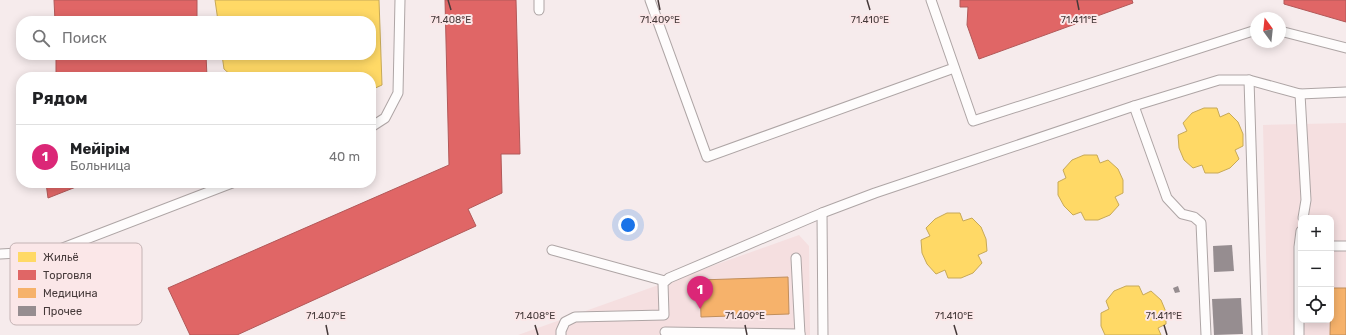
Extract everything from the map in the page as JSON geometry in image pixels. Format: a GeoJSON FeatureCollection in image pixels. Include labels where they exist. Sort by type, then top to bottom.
{"type":"FeatureCollection","features":[{"type":"Feature","properties":{"kind":"lane"},"geometry":{"type":"LineString","coordinates":[[376,124],[385,118],[398,93],[400,0]]}},
{"type":"Feature","properties":{"kind":"lane"},"geometry":{"type":"LineString","coordinates":[[539,0],[540,10]]}},
{"type":"Feature","properties":{"kind":"lane"},"geometry":{"type":"LineString","coordinates":[[650,0],[707,157],[954,68]]}},
{"type":"Feature","properties":{"kind":"lane"},"geometry":{"type":"LineString","coordinates":[[931,0],[973,121],[1250,32]]}},
{"type":"Feature","properties":{"kind":"lane"},"geometry":{"type":"LineString","coordinates":[[1286,33],[1346,48]]}},
{"type":"Feature","properties":{"kind":"lane"},"geometry":{"type":"LineString","coordinates":[[552,250],[665,281],[822,213],[875,193],[1134,106],[1219,80],[1249,80],[1300,94],[1346,92]]}},
{"type":"Feature","properties":{"kind":"lane"},"geometry":{"type":"LineString","coordinates":[[1249,80],[1257,335]]}},
{"type":"Feature","properties":{"kind":"lane"},"geometry":{"type":"LineString","coordinates":[[1300,94],[1306,200],[1304,215]]}},
{"type":"Feature","properties":{"kind":"lane"},"geometry":{"type":"LineString","coordinates":[[1134,106],[1167,198],[1182,214],[1194,217],[1201,223],[1206,335]]}},
{"type":"Feature","properties":{"kind":"lane"},"geometry":{"type":"LineString","coordinates":[[76,243],[219,188]]}},
{"type":"Feature","properties":{"kind":"lane"},"geometry":{"type":"LineString","coordinates":[[822,213],[823,335]]}},
{"type":"Feature","properties":{"kind":"lane"},"geometry":{"type":"LineString","coordinates":[[1334,246],[1346,246]]}},
{"type":"Feature","properties":{"kind":"lane"},"geometry":{"type":"LineString","coordinates":[[1300,251],[1300,335]]}},
{"type":"Feature","properties":{"kind":"lane"},"geometry":{"type":"LineString","coordinates":[[0,254],[10,253]]}},
{"type":"Feature","properties":{"kind":"lane"},"geometry":{"type":"LineString","coordinates":[[665,281],[663,283],[665,334],[800,334],[796,258]]}},
{"type":"Feature","properties":{"kind":"lane"},"geometry":{"type":"LineString","coordinates":[[561,335],[565,322],[575,317],[664,315]]}},
{"type":"Feature","properties":{"kind":"shaded area"},"geometry":{"type":"Polygon","coordinates":[[[1346,123],[1346,335],[1268,335],[1263,125],[1346,123]]]}},
{"type":"Feature","properties":{"kind":"shaded area"},"geometry":{"type":"Polygon","coordinates":[[[799,235],[809,246],[810,335],[518,335],[799,235]]]}},
{"type":"Feature","properties":{"kind":"building: Жильё"},"geometry":{"type":"Polygon","coordinates":[[[215,0],[379,0],[382,85],[376,88],[376,72],[227,72],[224,69],[223,60],[376,60],[376,16],[217,16],[215,0]]]}},
{"type":"Feature","properties":{"kind":"building: Жильё"},"geometry":{"type":"Polygon","coordinates":[[[1204,108],[1217,108],[1220,117],[1229,113],[1238,122],[1243,134],[1243,146],[1235,150],[1239,159],[1230,168],[1218,173],[1205,173],[1202,165],[1193,168],[1184,160],[1179,148],[1178,135],[1187,131],[1183,123],[1192,113],[1204,108]]]}},
{"type":"Feature","properties":{"kind":"building: Жильё"},"geometry":{"type":"Polygon","coordinates":[[[1084,155],[1097,155],[1100,163],[1108,160],[1118,169],[1123,180],[1123,193],[1115,197],[1119,205],[1110,215],[1098,220],[1085,220],[1081,212],[1073,215],[1064,206],[1058,195],[1058,182],[1066,178],[1063,170],[1072,160],[1084,155]]]}},
{"type":"Feature","properties":{"kind":"building: Жильё"},"geometry":{"type":"Polygon","coordinates":[[[947,213],[960,213],[963,221],[972,218],[981,227],[986,239],[987,251],[978,255],[982,263],[973,273],[961,278],[948,278],[945,270],[936,274],[927,264],[922,253],[921,240],[930,236],[926,228],[935,219],[947,213]]]}},
{"type":"Feature","properties":{"kind":"building: Жильё"},"geometry":{"type":"Polygon","coordinates":[[[1126,286],[1139,286],[1143,295],[1151,291],[1161,300],[1166,312],[1166,324],[1158,328],[1161,335],[1105,335],[1101,326],[1101,313],[1109,309],[1106,301],[1114,291],[1126,286]]]}},
{"type":"Feature","properties":{"kind":"building: Торговля"},"geometry":{"type":"Polygon","coordinates":[[[54,0],[197,0],[197,16],[55,16],[54,0]]]}},
{"type":"Feature","properties":{"kind":"building: Торговля"},"geometry":{"type":"Polygon","coordinates":[[[445,0],[516,0],[520,154],[501,154],[502,193],[468,209],[476,226],[237,335],[190,335],[168,288],[449,165],[445,0]]]}},
{"type":"Feature","properties":{"kind":"building: Торговля"},"geometry":{"type":"Polygon","coordinates":[[[960,0],[1132,0],[1133,3],[979,59],[967,25],[968,7],[960,7],[960,0]]]}},
{"type":"Feature","properties":{"kind":"building: Торговля"},"geometry":{"type":"Polygon","coordinates":[[[1284,0],[1346,0],[1346,22],[1284,4],[1284,0]]]}},
{"type":"Feature","properties":{"kind":"building: Торговля"},"geometry":{"type":"Polygon","coordinates":[[[56,60],[206,60],[207,72],[56,72],[56,60]]]}},
{"type":"Feature","properties":{"kind":"building: Торговля"},"geometry":{"type":"Polygon","coordinates":[[[47,188],[73,188],[48,198],[47,188]]]}},
{"type":"Feature","properties":{"kind":"building: Медицина"},"geometry":{"type":"Polygon","coordinates":[[[788,277],[789,314],[701,317],[700,280],[788,277]]]}},
{"type":"Feature","properties":{"kind":"building: Медицина"},"geometry":{"type":"Polygon","coordinates":[[[1334,288],[1346,288],[1346,335],[1330,335],[1330,323],[1334,323],[1334,288]]]}},
{"type":"Feature","properties":{"kind":"building: Прочее"},"geometry":{"type":"Polygon","coordinates":[[[1232,245],[1234,271],[1214,272],[1213,246],[1232,245]]]}},
{"type":"Feature","properties":{"kind":"building: Прочее"},"geometry":{"type":"Polygon","coordinates":[[[1178,286],[1180,292],[1175,293],[1173,288],[1178,286]]]}},
{"type":"Feature","properties":{"kind":"building: Прочее"},"geometry":{"type":"Polygon","coordinates":[[[1241,298],[1243,334],[1214,335],[1212,299],[1241,298]]]}},
{"type":"Feature","properties":{"kind":"place","name":"Мейірім"},"geometry":{"type":"Point","coordinates":[700,309]}}]}
